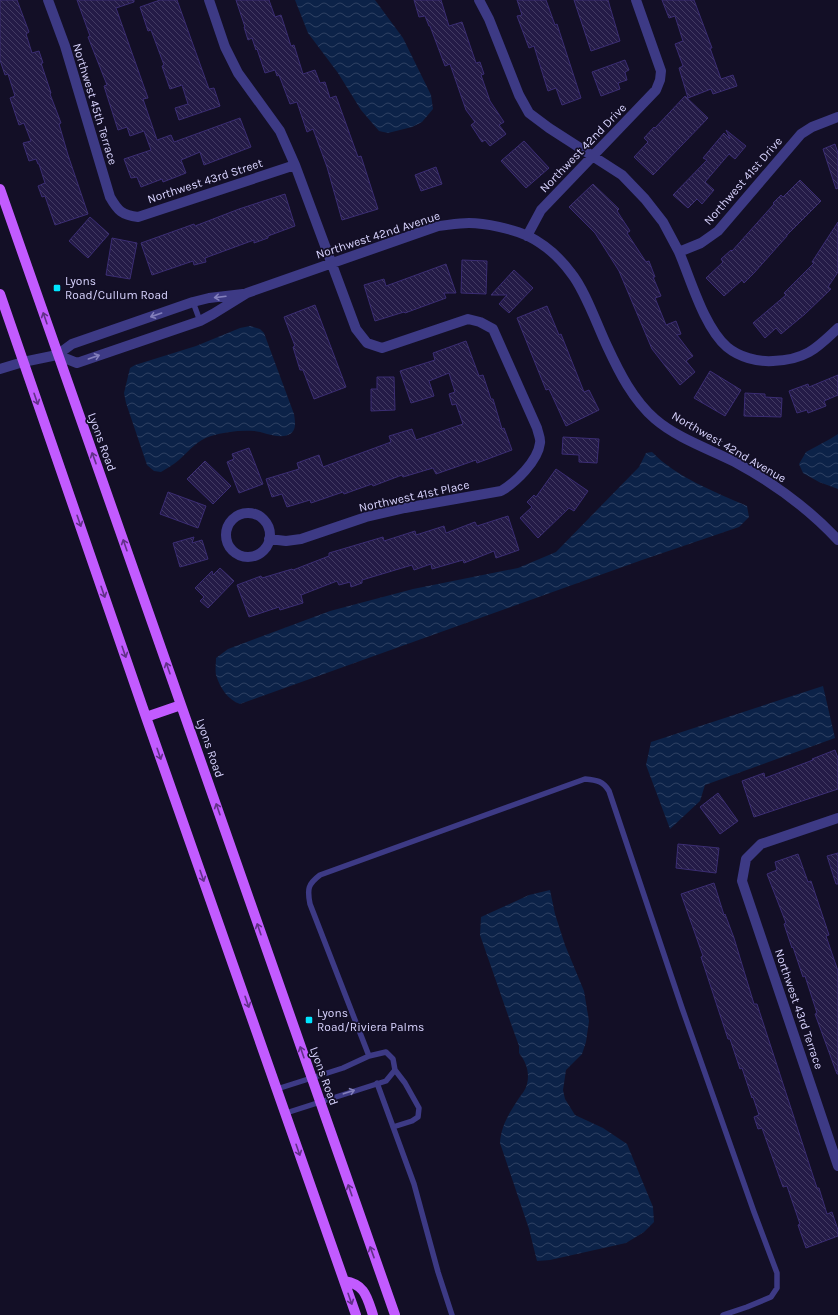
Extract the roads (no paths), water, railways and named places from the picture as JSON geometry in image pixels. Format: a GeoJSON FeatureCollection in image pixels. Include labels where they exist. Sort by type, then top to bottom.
{"type":"FeatureCollection","features":[{"type":"Feature","properties":{"kind":"main road","name":"Lyons Road"},"geometry":{"type":"LineString","coordinates":[[0,189],[395,1315]]}},
{"type":"Feature","properties":{"kind":"main road"},"geometry":{"type":"LineString","coordinates":[[0,294],[146,717],[356,1315]]}},
{"type":"Feature","properties":{"kind":"main road"},"geometry":{"type":"LineString","coordinates":[[146,717],[181,705]]}},
{"type":"Feature","properties":{"kind":"main road"},"geometry":{"type":"LineString","coordinates":[[344,1281],[352,1282],[360,1287],[366,1294],[373,1315]]}},
{"type":"Feature","properties":{"kind":"street","name":"Northwest 45th Terrace"},"geometry":{"type":"LineString","coordinates":[[48,0],[64,46],[110,197],[115,206],[122,213]]}},
{"type":"Feature","properties":{"kind":"street"},"geometry":{"type":"LineString","coordinates":[[209,0],[225,47],[238,73],[280,131],[295,165],[332,263]]}},
{"type":"Feature","properties":{"kind":"street"},"geometry":{"type":"LineString","coordinates":[[478,0],[489,19],[519,95],[529,113],[549,128],[622,175],[645,199],[663,222],[680,252],[704,314],[715,332],[727,347],[740,355],[759,361],[785,361],[798,358],[811,352],[838,328]]}},
{"type":"Feature","properties":{"kind":"street","name":"Northwest 42nd Drive"},"geometry":{"type":"LineString","coordinates":[[527,236],[541,210],[656,90],[660,80],[661,71],[636,0]]}},
{"type":"Feature","properties":{"kind":"street","name":"Northwest 41st Drive"},"geometry":{"type":"LineString","coordinates":[[680,252],[701,243],[718,231],[801,134],[812,127],[838,117]]}},
{"type":"Feature","properties":{"kind":"street","name":"Northwest 43rd Street"},"geometry":{"type":"LineString","coordinates":[[122,213],[129,216],[138,217],[295,165]]}},
{"type":"Feature","properties":{"kind":"street","name":"Northwest 42nd Avenue"},"geometry":{"type":"LineString","coordinates":[[57,355],[72,344],[193,302],[209,298],[247,293],[438,226],[468,223],[497,227],[527,236],[550,251],[572,273],[583,293],[618,370],[636,399],[655,419],[685,438],[735,462],[778,489],[822,524],[838,540]]}},
{"type":"Feature","properties":{"kind":"street","name":"Northwest 41st Place"},"geometry":{"type":"LineString","coordinates":[[269,539],[286,541],[301,539],[366,517],[405,508],[501,491],[512,484],[535,457],[541,443],[537,428],[493,329],[480,322],[468,319],[382,348],[367,343],[356,330],[332,263]]}},
{"type":"Feature","properties":{"kind":"street","name":"Northwest 42nd Avenue"},"geometry":{"type":"LineString","coordinates":[[57,355],[77,363],[200,321],[247,293]]}},
{"type":"Feature","properties":{"kind":"street"},"geometry":{"type":"LineString","coordinates":[[0,369],[23,362],[57,355]]}},
{"type":"Feature","properties":{"kind":"street"},"geometry":{"type":"LineString","coordinates":[[248,513],[262,518],[267,524],[270,532],[269,539],[267,546],[263,551],[257,555],[243,557],[231,550],[225,537],[229,523],[241,514],[248,513]]}},
{"type":"Feature","properties":{"kind":"street","name":"Northwest 43rd Terrace"},"geometry":{"type":"LineString","coordinates":[[838,818],[761,844],[746,859],[742,881],[838,1166]]}},
{"type":"Feature","properties":{"kind":"lane"},"geometry":{"type":"LineString","coordinates":[[193,302],[200,321]]}},
{"type":"Feature","properties":{"kind":"lane"},"geometry":{"type":"LineString","coordinates":[[369,1056],[310,904],[308,894],[313,880],[320,875],[585,780],[597,780],[605,785],[609,791],[690,1030],[777,1273],[777,1288],[771,1296],[747,1307],[723,1315]]}},
{"type":"Feature","properties":{"kind":"lane"},"geometry":{"type":"LineString","coordinates":[[277,1089],[343,1068],[369,1056],[386,1052],[392,1059],[394,1070],[405,1083],[419,1108],[418,1117],[412,1121],[393,1127]]}},
{"type":"Feature","properties":{"kind":"lane"},"geometry":{"type":"LineString","coordinates":[[286,1113],[386,1080],[394,1070]]}},
{"type":"Feature","properties":{"kind":"lane"},"geometry":{"type":"LineString","coordinates":[[377,1083],[414,1184],[438,1272],[452,1315]]}},
{"type":"Feature","properties":{"kind":"water"},"geometry":{"type":"Polygon","coordinates":[[[295,0],[375,0],[403,38],[431,95],[433,109],[422,122],[412,127],[388,133],[379,131],[361,110],[338,73],[308,33],[295,0]]]}},
{"type":"Feature","properties":{"kind":"water"},"geometry":{"type":"Polygon","coordinates":[[[250,326],[260,329],[264,333],[294,414],[294,430],[286,436],[249,431],[221,433],[197,443],[179,460],[161,472],[154,471],[147,465],[126,403],[124,393],[130,368],[135,365],[196,346],[240,328],[250,326]]]}},
{"type":"Feature","properties":{"kind":"water"},"geometry":{"type":"Polygon","coordinates":[[[838,434],[838,489],[819,482],[803,473],[799,464],[806,452],[838,434]]]}},
{"type":"Feature","properties":{"kind":"water"},"geometry":{"type":"Polygon","coordinates":[[[652,452],[672,469],[696,483],[747,506],[749,517],[739,527],[642,560],[240,704],[232,700],[225,693],[220,684],[216,673],[216,658],[228,649],[330,611],[413,589],[518,568],[556,552],[639,467],[646,453],[652,452]]]}},
{"type":"Feature","properties":{"kind":"water"},"geometry":{"type":"Polygon","coordinates":[[[823,686],[835,738],[705,785],[700,801],[670,829],[646,765],[651,742],[823,686]]]}},
{"type":"Feature","properties":{"kind":"water"},"geometry":{"type":"Polygon","coordinates":[[[550,890],[555,914],[565,945],[584,991],[589,1021],[586,1042],[582,1054],[566,1070],[563,1090],[565,1099],[575,1115],[603,1128],[627,1144],[653,1207],[654,1222],[644,1232],[626,1243],[550,1260],[537,1261],[529,1229],[500,1143],[502,1130],[506,1119],[526,1086],[528,1071],[524,1060],[519,1053],[519,1046],[480,935],[481,917],[529,895],[550,890]]]}},
{"type":"Feature","properties":{"kind":"place","name":"Lyons Road/Cullum Road"},"geometry":{"type":"Point","coordinates":[57,288]}},
{"type":"Feature","properties":{"kind":"place","name":"Lyons Road/Riviera Palms"},"geometry":{"type":"Point","coordinates":[309,1020]}}]}
